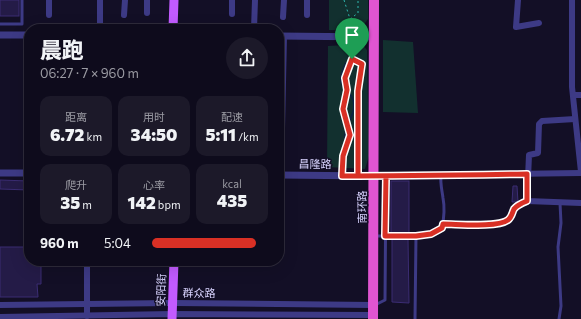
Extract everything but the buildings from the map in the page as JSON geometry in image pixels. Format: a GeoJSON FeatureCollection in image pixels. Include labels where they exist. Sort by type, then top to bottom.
{"type":"FeatureCollection","features":[{"type":"Feature","properties":{"kind":"highway","name":"南环路"},"geometry":{"type":"LineString","coordinates":[[373,311],[374,0]]}},
{"type":"Feature","properties":{"kind":"main road"},"geometry":{"type":"LineString","coordinates":[[173,24],[174,0]]}},
{"type":"Feature","properties":{"kind":"main road","name":"安阳街"},"geometry":{"type":"LineString","coordinates":[[172,316],[174,266]]}},
{"type":"Feature","properties":{"kind":"street"},"geometry":{"type":"LineString","coordinates":[[49,0],[49,15]]}},
{"type":"Feature","properties":{"kind":"street"},"geometry":{"type":"LineString","coordinates":[[100,0],[100,24]]}},
{"type":"Feature","properties":{"kind":"street"},"geometry":{"type":"LineString","coordinates":[[124,15],[125,0]]}},
{"type":"Feature","properties":{"kind":"street"},"geometry":{"type":"LineString","coordinates":[[147,0],[147,13]]}},
{"type":"Feature","properties":{"kind":"street"},"geometry":{"type":"LineString","coordinates":[[232,0],[232,14]]}},
{"type":"Feature","properties":{"kind":"street"},"geometry":{"type":"LineString","coordinates":[[254,24],[255,0]]}},
{"type":"Feature","properties":{"kind":"street"},"geometry":{"type":"LineString","coordinates":[[283,17],[284,0]]}},
{"type":"Feature","properties":{"kind":"street"},"geometry":{"type":"LineString","coordinates":[[307,0],[307,15]]}},
{"type":"Feature","properties":{"kind":"street"},"geometry":{"type":"LineString","coordinates":[[518,0],[516,27],[539,23]]}},
{"type":"Feature","properties":{"kind":"street"},"geometry":{"type":"LineString","coordinates":[[374,176],[581,172],[573,95],[572,0]]}},
{"type":"Feature","properties":{"kind":"street"},"geometry":{"type":"LineString","coordinates":[[0,35],[24,35]]}},
{"type":"Feature","properties":{"kind":"street"},"geometry":{"type":"LineString","coordinates":[[284,36],[374,37]]}},
{"type":"Feature","properties":{"kind":"street"},"geometry":{"type":"LineString","coordinates":[[573,95],[581,95]]}},
{"type":"Feature","properties":{"kind":"street"},"geometry":{"type":"LineString","coordinates":[[575,119],[542,121],[539,124],[538,153],[529,155],[527,201],[581,203]]}},
{"type":"Feature","properties":{"kind":"street"},"geometry":{"type":"LineString","coordinates":[[0,173],[24,173]]}},
{"type":"Feature","properties":{"kind":"street","name":"昌隆路"},"geometry":{"type":"LineString","coordinates":[[284,175],[374,176]]}},
{"type":"Feature","properties":{"kind":"street"},"geometry":{"type":"LineString","coordinates":[[87,316],[88,266]]}},
{"type":"Feature","properties":{"kind":"street","name":"群众路"},"geometry":{"type":"LineString","coordinates":[[0,305],[172,303],[373,311]]}},
{"type":"Feature","properties":{"kind":"street","name":"群众路"},"geometry":{"type":"LineString","coordinates":[[0,317],[358,315],[373,311]]}},
{"type":"Feature","properties":{"kind":"street"},"geometry":{"type":"LineString","coordinates":[[340,319],[358,315]]}},
{"type":"Feature","properties":{"kind":"lane"},"geometry":{"type":"LineString","coordinates":[[0,24],[22,24],[22,0]]}},
{"type":"Feature","properties":{"kind":"lane"},"geometry":{"type":"LineString","coordinates":[[374,236],[416,236],[431,234],[442,228],[445,214],[440,183],[441,175]]}},
{"type":"Feature","properties":{"kind":"lane"},"geometry":{"type":"LineString","coordinates":[[373,311],[385,300],[386,176]]}},
{"type":"Feature","properties":{"kind":"lane"},"geometry":{"type":"LineString","coordinates":[[510,219],[514,209],[518,205],[527,201]]}},
{"type":"Feature","properties":{"kind":"lane"},"geometry":{"type":"LineString","coordinates":[[559,319],[561,306],[558,247],[561,223],[560,203]]}},
{"type":"Feature","properties":{"kind":"lane"},"geometry":{"type":"LineString","coordinates":[[414,319],[416,236]]}},
{"type":"Feature","properties":{"kind":"path"},"geometry":{"type":"LineString","coordinates":[[342,176],[343,156],[350,133],[343,109],[347,90],[345,78],[352,59],[347,37],[350,19],[344,0]]}},
{"type":"Feature","properties":{"kind":"path"},"geometry":{"type":"LineString","coordinates":[[350,19],[354,14],[358,13],[358,0]]}},
{"type":"Feature","properties":{"kind":"path"},"geometry":{"type":"LineString","coordinates":[[352,59],[362,64],[358,91],[358,176]]}},
{"type":"Feature","properties":{"kind":"path"},"geometry":{"type":"LineString","coordinates":[[350,133],[358,133]]}},
{"type":"Feature","properties":{"kind":"path"},"geometry":{"type":"LineString","coordinates":[[443,224],[492,224],[503,223],[510,219]]}},
{"type":"Feature","properties":{"kind":"green space"},"geometry":{"type":"Polygon","coordinates":[[[329,0],[368,0],[368,19],[360,30],[329,30],[329,0]]]}},
{"type":"Feature","properties":{"kind":"green space"},"geometry":{"type":"Polygon","coordinates":[[[383,40],[413,42],[418,113],[383,112],[383,40]]]}},
{"type":"Feature","properties":{"kind":"green space"},"geometry":{"type":"Polygon","coordinates":[[[362,44],[367,50],[369,156],[365,169],[327,167],[328,46],[362,44]]]}},
{"type":"Feature","properties":{"kind":"waterway"},"geometry":{"type":"LineString","coordinates":[[345,139],[346,129],[354,110],[351,95],[344,88],[341,79],[346,63]]}},
{"type":"Feature","properties":{"kind":"route"},"geometry":{"type":"LineString","coordinates":[[352,59],[345,78],[347,90],[346,97],[343,102],[343,109],[350,135],[344,149],[342,176],[374,176],[386,176],[527,174],[527,201],[518,205],[514,209],[510,219],[503,223],[443,224],[442,228],[431,234],[416,236],[385,236],[386,176],[358,176],[358,91],[362,64],[352,59]]}}]}
